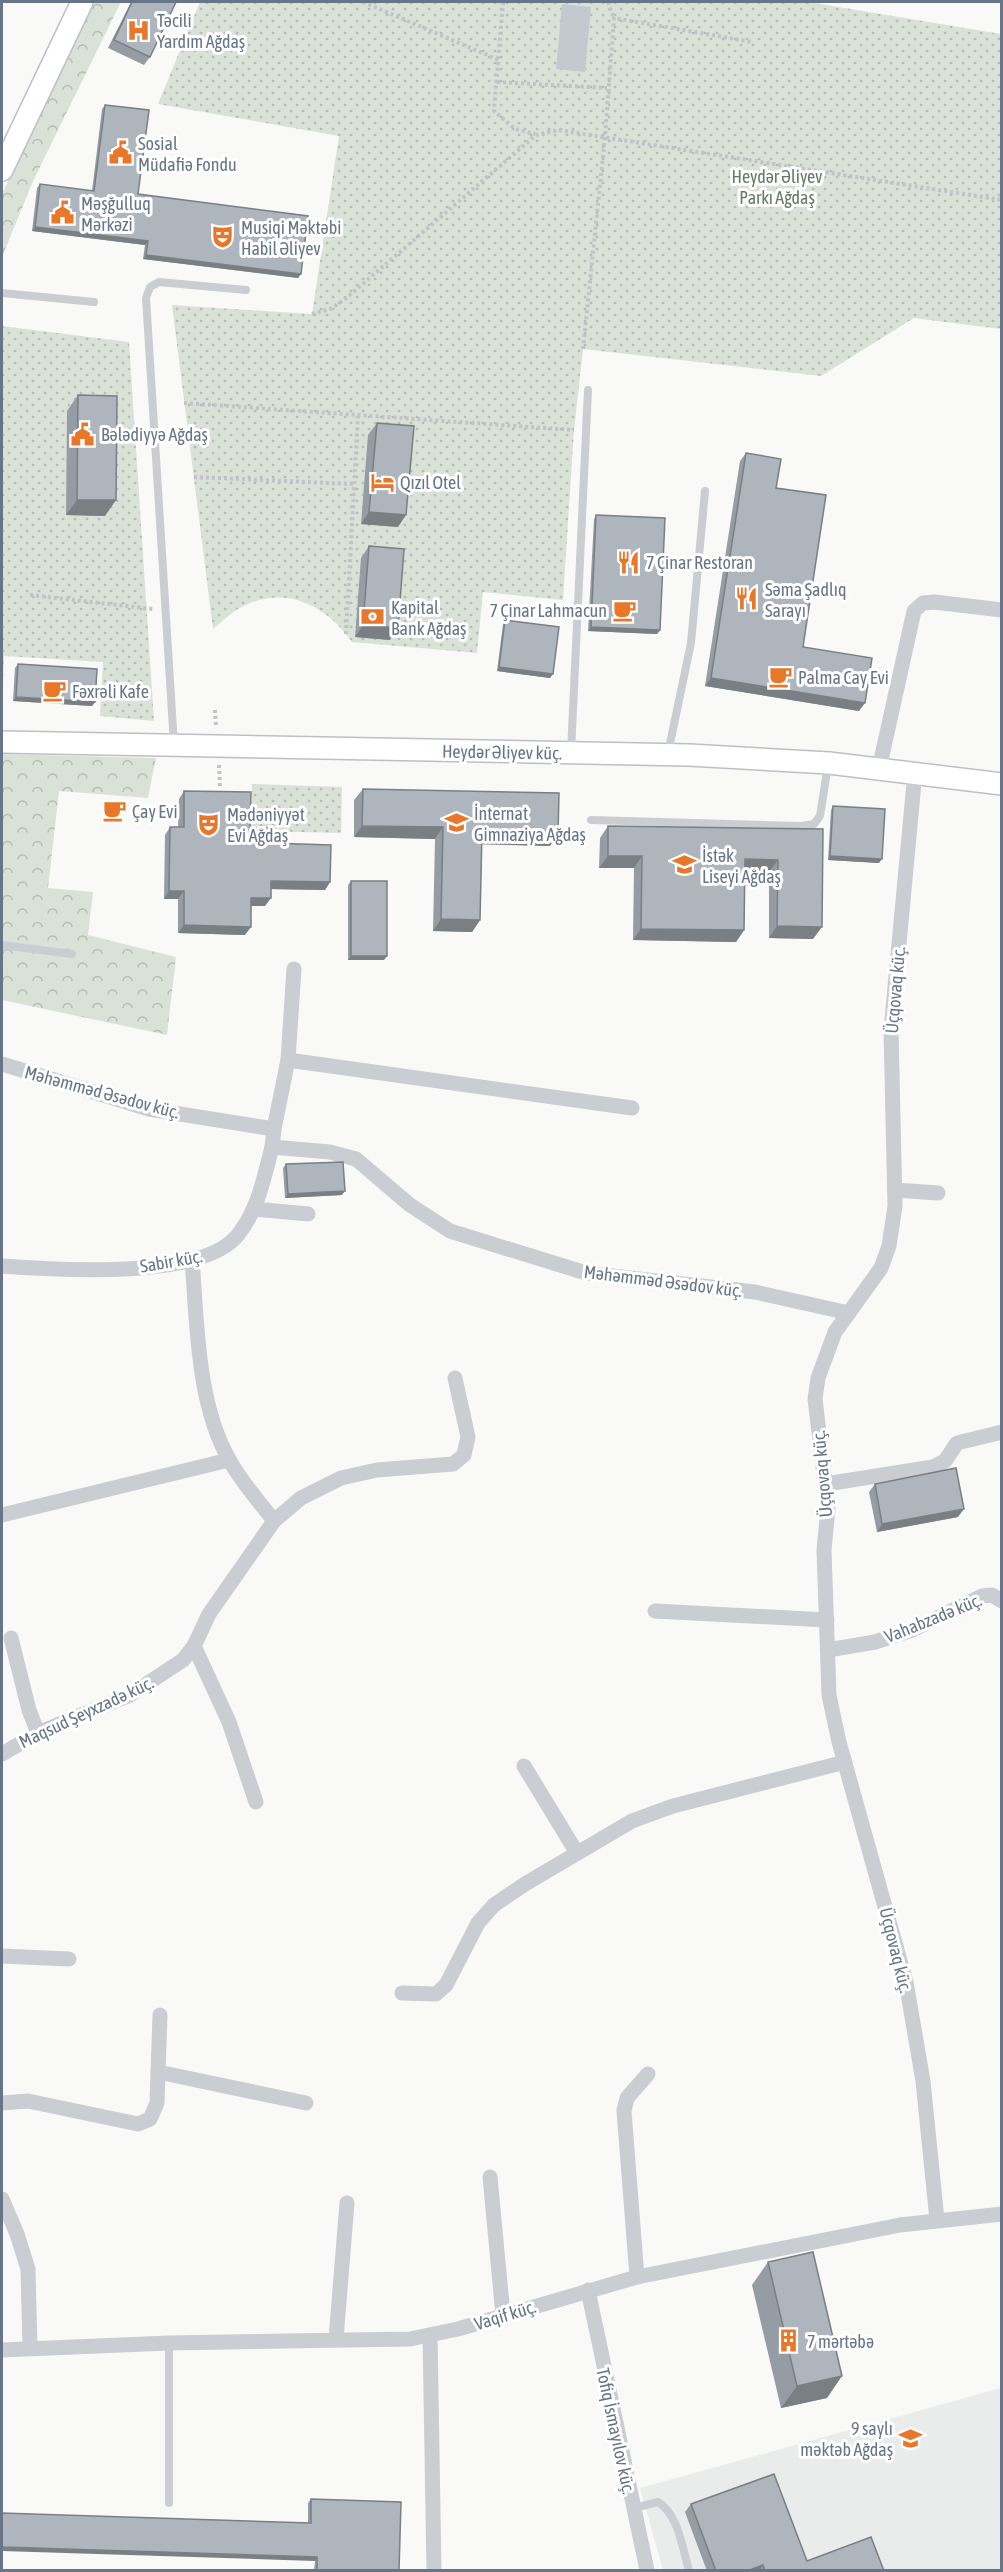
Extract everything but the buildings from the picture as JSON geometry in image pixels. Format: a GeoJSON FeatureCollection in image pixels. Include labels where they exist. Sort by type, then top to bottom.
{"type":"FeatureCollection","features":[{"type":"Feature","properties":{"kind":"main road"},"geometry":{"type":"LineString","coordinates":[[2,170],[82,2]]}},
{"type":"Feature","properties":{"kind":"main road","name":"Heydər Əliyev küç."},"geometry":{"type":"LineString","coordinates":[[2,742],[667,755],[829,763],[1002,784]]}},
{"type":"Feature","properties":{"kind":"street"},"geometry":{"type":"LineString","coordinates":[[879,769],[914,611],[923,603],[934,602],[1002,610]]}},
{"type":"Feature","properties":{"kind":"street","name":"Üçqovaq küç."},"geometry":{"type":"LineString","coordinates":[[915,772],[891,1030],[896,1206],[884,1261],[835,1332],[818,1378],[815,1399],[828,1508],[824,1550],[829,1695],[845,1762],[906,1982],[923,2081],[937,2220]]}},
{"type":"Feature","properties":{"kind":"street"},"geometry":{"type":"LineString","coordinates":[[272,1147],[273,1129],[288,1060],[294,969]]}},
{"type":"Feature","properties":{"kind":"street"},"geometry":{"type":"LineString","coordinates":[[288,1060],[632,1108]]}},
{"type":"Feature","properties":{"kind":"street","name":"Məhəmməd Əsədov küç."},"geometry":{"type":"LineString","coordinates":[[2,1064],[149,1108],[273,1129]]}},
{"type":"Feature","properties":{"kind":"street","name":"Məhəmməd Əsədov küç."},"geometry":{"type":"LineString","coordinates":[[272,1147],[330,1152],[356,1159],[410,1204],[450,1231],[586,1273],[755,1292],[849,1313]]}},
{"type":"Feature","properties":{"kind":"street","name":"Sabir küç."},"geometry":{"type":"LineString","coordinates":[[2,1266],[115,1269],[169,1265],[218,1252],[237,1236],[254,1209],[272,1147]]}},
{"type":"Feature","properties":{"kind":"street"},"geometry":{"type":"LineString","coordinates":[[895,1190],[938,1193]]}},
{"type":"Feature","properties":{"kind":"street"},"geometry":{"type":"LineString","coordinates":[[254,1209],[308,1214]]}},
{"type":"Feature","properties":{"kind":"street"},"geometry":{"type":"LineString","coordinates":[[192,1259],[200,1360],[209,1407],[229,1460],[274,1521]]}},
{"type":"Feature","properties":{"kind":"street","name":"Maqsud Şeyxzadə küç."},"geometry":{"type":"LineString","coordinates":[[2,1754],[38,1733],[130,1695],[175,1666],[194,1646],[209,1614],[274,1521],[301,1498],[340,1478],[377,1470],[453,1464],[464,1455],[468,1437],[455,1378]]}},
{"type":"Feature","properties":{"kind":"street"},"geometry":{"type":"LineString","coordinates":[[826,1484],[933,1467],[945,1461],[957,1443],[1002,1432]]}},
{"type":"Feature","properties":{"kind":"street"},"geometry":{"type":"LineString","coordinates":[[2,1515],[229,1460]]}},
{"type":"Feature","properties":{"kind":"street","name":"Vahabzadə küç."},"geometry":{"type":"LineString","coordinates":[[828,1650],[875,1642],[912,1630],[982,1596],[992,1595],[1002,1601]]}},
{"type":"Feature","properties":{"kind":"street"},"geometry":{"type":"LineString","coordinates":[[655,1611],[827,1620]]}},
{"type":"Feature","properties":{"kind":"street"},"geometry":{"type":"LineString","coordinates":[[11,1638],[29,1710],[38,1733]]}},
{"type":"Feature","properties":{"kind":"street"},"geometry":{"type":"LineString","coordinates":[[194,1646],[229,1722],[256,1802]]}},
{"type":"Feature","properties":{"kind":"street"},"geometry":{"type":"LineString","coordinates":[[402,1993],[436,1994],[446,1985],[478,1923],[494,1905],[632,1821],[673,1806],[845,1762]]}},
{"type":"Feature","properties":{"kind":"street"},"geometry":{"type":"LineString","coordinates":[[524,1766],[577,1853]]}},
{"type":"Feature","properties":{"kind":"street"},"geometry":{"type":"LineString","coordinates":[[2,1956],[69,1959]]}},
{"type":"Feature","properties":{"kind":"street"},"geometry":{"type":"LineString","coordinates":[[2,2103],[28,2101],[138,2124],[150,2119],[157,2103],[160,2015]]}},
{"type":"Feature","properties":{"kind":"street"},"geometry":{"type":"LineString","coordinates":[[158,2072],[306,2103]]}},
{"type":"Feature","properties":{"kind":"street"},"geometry":{"type":"LineString","coordinates":[[637,2277],[624,2111],[627,2098],[648,2074]]}},
{"type":"Feature","properties":{"kind":"street"},"geometry":{"type":"LineString","coordinates":[[490,2177],[502,2316]]}},
{"type":"Feature","properties":{"kind":"street"},"geometry":{"type":"LineString","coordinates":[[2,2199],[17,2234],[28,2269],[30,2348]]}},
{"type":"Feature","properties":{"kind":"street"},"geometry":{"type":"LineString","coordinates":[[336,2339],[347,2203]]}},
{"type":"Feature","properties":{"kind":"street","name":"Vaqif küç."},"geometry":{"type":"LineString","coordinates":[[2,2350],[169,2343],[410,2339],[502,2316],[637,2277],[937,2220],[1002,2214]]}},
{"type":"Feature","properties":{"kind":"street","name":"Tofiq İsmayılov küç."},"geometry":{"type":"LineString","coordinates":[[588,2290],[647,2571]]}},
{"type":"Feature","properties":{"kind":"street"},"geometry":{"type":"LineString","coordinates":[[429,2335],[434,2571]]}},
{"type":"Feature","properties":{"kind":"lane"},"geometry":{"type":"LineString","coordinates":[[174,746],[146,298],[150,287],[159,282],[246,290]]}},
{"type":"Feature","properties":{"kind":"lane"},"geometry":{"type":"LineString","coordinates":[[2,293],[94,302]]}},
{"type":"Feature","properties":{"kind":"lane"},"geometry":{"type":"LineString","coordinates":[[571,753],[588,390]]}},
{"type":"Feature","properties":{"kind":"lane"},"geometry":{"type":"LineString","coordinates":[[667,755],[691,643],[705,490]]}},
{"type":"Feature","properties":{"kind":"lane"},"geometry":{"type":"LineString","coordinates":[[591,820],[801,826],[814,824],[820,816],[829,763]]}},
{"type":"Feature","properties":{"kind":"lane"},"geometry":{"type":"LineString","coordinates":[[2,945],[72,954]]}},
{"type":"Feature","properties":{"kind":"lane"},"geometry":{"type":"LineString","coordinates":[[169,2343],[169,2503]]}},
{"type":"Feature","properties":{"kind":"lane"},"geometry":{"type":"LineString","coordinates":[[632,2508],[658,2502],[667,2508],[673,2518],[689,2571]]}},
{"type":"Feature","properties":{"kind":"path"},"geometry":{"type":"LineString","coordinates":[[363,2],[499,60]]}},
{"type":"Feature","properties":{"kind":"path"},"geometry":{"type":"LineString","coordinates":[[503,2],[494,111],[515,129],[536,135]]}},
{"type":"Feature","properties":{"kind":"path"},"geometry":{"type":"LineString","coordinates":[[583,349],[605,137],[614,18],[608,2]]}},
{"type":"Feature","properties":{"kind":"path"},"geometry":{"type":"LineString","coordinates":[[614,18],[752,42]]}},
{"type":"Feature","properties":{"kind":"path"},"geometry":{"type":"LineString","coordinates":[[497,82],[607,88]]}},
{"type":"Feature","properties":{"kind":"path"},"geometry":{"type":"LineString","coordinates":[[312,314],[330,309],[344,300],[536,135],[558,130],[1002,200]]}},
{"type":"Feature","properties":{"kind":"path"},"geometry":{"type":"LineString","coordinates":[[184,403],[574,430]]}},
{"type":"Feature","properties":{"kind":"path"},"geometry":{"type":"LineString","coordinates":[[346,634],[358,416]]}},
{"type":"Feature","properties":{"kind":"path"},"geometry":{"type":"LineString","coordinates":[[194,477],[353,484]]}},
{"type":"Feature","properties":{"kind":"path"},"geometry":{"type":"LineString","coordinates":[[30,595],[166,611]]}},
{"type":"Feature","properties":{"kind":"shaded area"},"geometry":{"type":"Polygon","coordinates":[[[562,4],[591,7],[585,72],[556,69],[562,4]]]}},
{"type":"Feature","properties":{"kind":"shaded area","name":"9 saylı məktəb Ağdaş"},"geometry":{"type":"Polygon","coordinates":[[[1001,2388],[1001,2570],[663,2570],[640,2488],[1001,2388]]]}},
{"type":"Feature","properties":{"kind":"green space"},"geometry":{"type":"Polygon","coordinates":[[[91,2],[121,2],[34,179],[2,257],[2,194],[91,2]]]}},
{"type":"Feature","properties":{"kind":"green space","name":"Heydər Əliyev Parkı Ağdaş"},"geometry":{"type":"Polygon","coordinates":[[[200,2],[809,2],[1001,34],[1001,329],[914,318],[821,376],[583,349],[574,430],[563,600],[483,592],[477,653],[352,642],[329,617],[316,608],[287,598],[255,601],[235,611],[213,629],[172,305],[312,314],[339,136],[158,104],[200,2]]]}},
{"type":"Feature","properties":{"kind":"green space"},"geometry":{"type":"Polygon","coordinates":[[[2,326],[129,342],[154,721],[100,716],[103,662],[4,656],[2,719],[2,326]]]}},
{"type":"Feature","properties":{"kind":"green space"},"geometry":{"type":"Polygon","coordinates":[[[2,754],[156,758],[148,798],[59,791],[48,888],[93,892],[88,935],[176,957],[167,1035],[2,1000],[2,754]]]}},
{"type":"Feature","properties":{"kind":"green space"},"geometry":{"type":"Polygon","coordinates":[[[252,784],[342,787],[341,833],[251,831],[252,784]]]}},
{"type":"Feature","properties":{"kind":"place","name":"Təcili Yardım Ağdaş"},"geometry":{"type":"Point","coordinates":[139,30]}},
{"type":"Feature","properties":{"kind":"place","name":"Sosial Müdafiə Fondu"},"geometry":{"type":"Point","coordinates":[120,153]}},
{"type":"Feature","properties":{"kind":"place","name":"Məşğulluq Mərkəzi"},"geometry":{"type":"Point","coordinates":[63,213]}},
{"type":"Feature","properties":{"kind":"place","name":"Musiqi Məktəbi Habil Əliyev"},"geometry":{"type":"Point","coordinates":[223,237]}},
{"type":"Feature","properties":{"kind":"place","name":"Bələdiyyə Ağdaş"},"geometry":{"type":"Point","coordinates":[83,434]}},
{"type":"Feature","properties":{"kind":"place","name":"Qızıl Otel"},"geometry":{"type":"Point","coordinates":[382,482]}},
{"type":"Feature","properties":{"kind":"place","name":"7 Çinar Restoran"},"geometry":{"type":"Point","coordinates":[628,562]}},
{"type":"Feature","properties":{"kind":"place","name":"Səma Şadlıq Sarayı"},"geometry":{"type":"Point","coordinates":[747,599]}},
{"type":"Feature","properties":{"kind":"place","name":"7 Çinar Lahmacun"},"geometry":{"type":"Point","coordinates":[625,610]}},
{"type":"Feature","properties":{"kind":"place","name":"Kapital Bank Ağdaş"},"geometry":{"type":"Point","coordinates":[373,617]}},
{"type":"Feature","properties":{"kind":"place","name":"Palma Cay Evi"},"geometry":{"type":"Point","coordinates":[780,677]}},
{"type":"Feature","properties":{"kind":"place","name":"Fəxrəli Kafe"},"geometry":{"type":"Point","coordinates":[54,691]}},
{"type":"Feature","properties":{"kind":"place","name":"Çay Evi"},"geometry":{"type":"Point","coordinates":[114,811]}},
{"type":"Feature","properties":{"kind":"place","name":"İnternat Gimnaziya Ağdaş"},"geometry":{"type":"Point","coordinates":[456,823]}},
{"type":"Feature","properties":{"kind":"place","name":"Mədəniyyət Evi Ağdaş"},"geometry":{"type":"Point","coordinates":[209,824]}},
{"type":"Feature","properties":{"kind":"place","name":"İstək Liseyi Ağdaş"},"geometry":{"type":"Point","coordinates":[684,865]}},
{"type":"Feature","properties":{"kind":"place","name":"7 mərtəbə"},"geometry":{"type":"Point","coordinates":[789,2341]}},
{"type":"Feature","properties":{"kind":"place","name":"9 saylı məktəb Ağdaş"},"geometry":{"type":"Point","coordinates":[911,2438]}}]}
